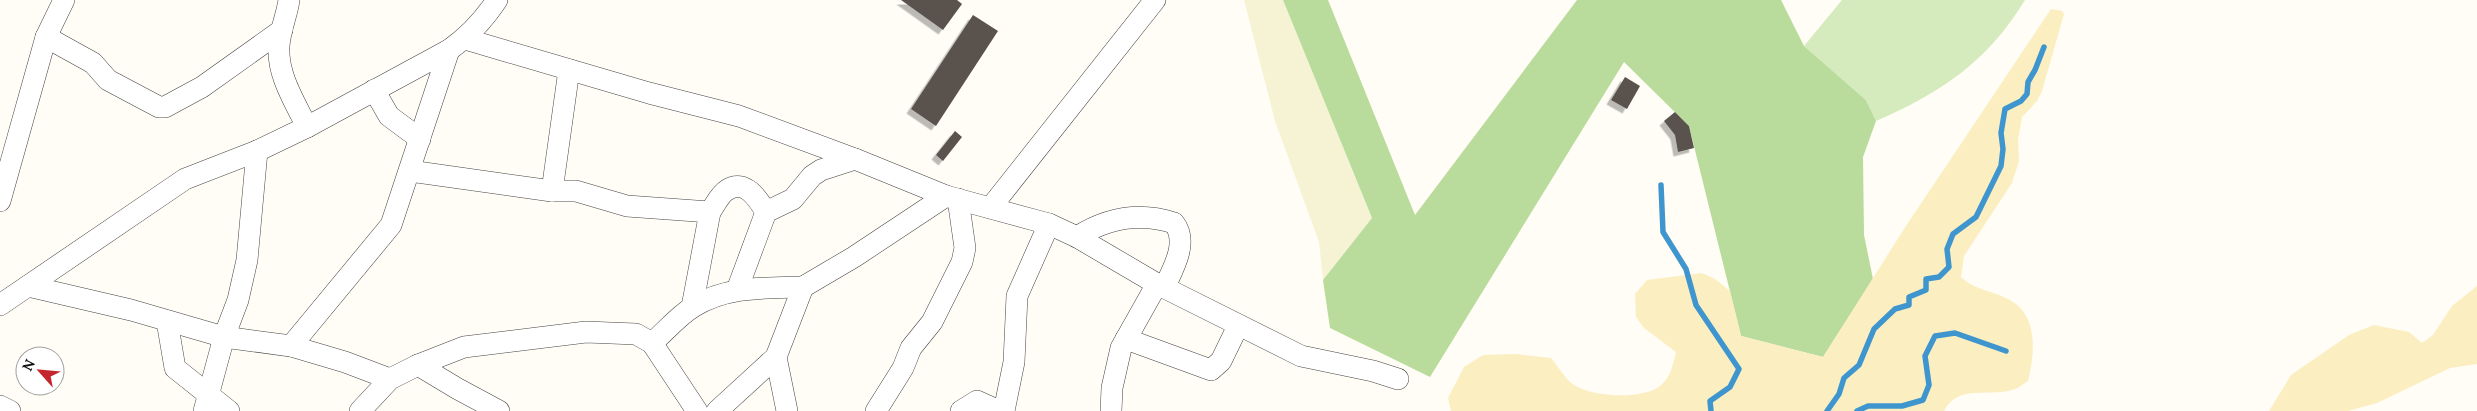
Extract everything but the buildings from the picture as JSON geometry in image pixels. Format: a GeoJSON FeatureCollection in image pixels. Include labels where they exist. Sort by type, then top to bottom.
{"type":"FeatureCollection","features":[{"type":"Feature","properties":{"kind":"street"},"geometry":{"type":"LineString","coordinates":[[0,201],[46,37],[64,0]]}},
{"type":"Feature","properties":{"kind":"street"},"geometry":{"type":"LineString","coordinates":[[289,0],[279,46],[280,64],[287,87],[307,127]]}},
{"type":"Feature","properties":{"kind":"street"},"geometry":{"type":"LineString","coordinates":[[0,304],[185,179],[257,151],[307,127],[457,45],[481,23],[496,0]]}},
{"type":"Feature","properties":{"kind":"street"},"geometry":{"type":"LineString","coordinates":[[990,207],[1155,0]]}},
{"type":"Feature","properties":{"kind":"street"},"geometry":{"type":"LineString","coordinates":[[46,37],[93,63],[108,80],[158,107],[165,107],[202,87],[282,30]]}},
{"type":"Feature","properties":{"kind":"street"},"geometry":{"type":"LineString","coordinates":[[457,45],[569,70],[739,116],[855,159],[952,198],[1049,224],[1077,237],[1161,286],[1301,356],[1373,371],[1398,379]]}},
{"type":"Feature","properties":{"kind":"street"},"geometry":{"type":"LineString","coordinates":[[291,346],[391,225],[420,139],[457,45]]}},
{"type":"Feature","properties":{"kind":"street"},"geometry":{"type":"LineString","coordinates":[[552,191],[569,70]]}},
{"type":"Feature","properties":{"kind":"street"},"geometry":{"type":"LineString","coordinates":[[374,90],[389,116],[420,139]]}},
{"type":"Feature","properties":{"kind":"street"},"geometry":{"type":"LineString","coordinates":[[206,403],[224,337],[238,300],[247,260],[257,151]]}},
{"type":"Feature","properties":{"kind":"street"},"geometry":{"type":"LineString","coordinates":[[737,290],[766,212],[793,199],[812,176],[821,170],[855,159]]}},
{"type":"Feature","properties":{"kind":"street"},"geometry":{"type":"LineString","coordinates":[[410,171],[552,191],[576,191],[627,206],[710,212]]}},
{"type":"Feature","properties":{"kind":"street"},"geometry":{"type":"LineString","coordinates":[[692,307],[710,212],[726,190],[735,186],[751,191],[758,198],[766,212]]}},
{"type":"Feature","properties":{"kind":"street"},"geometry":{"type":"LineString","coordinates":[[652,343],[692,307],[737,290],[802,287],[952,198]]}},
{"type":"Feature","properties":{"kind":"street"},"geometry":{"type":"LineString","coordinates":[[876,411],[899,375],[914,342],[932,322],[962,262],[965,248],[952,198]]}},
{"type":"Feature","properties":{"kind":"street"},"geometry":{"type":"LineString","coordinates":[[1077,237],[1094,226],[1126,218],[1149,218],[1174,223],[1180,231],[1180,247],[1161,286],[1121,348],[1111,411]]}},
{"type":"Feature","properties":{"kind":"street"},"geometry":{"type":"LineString","coordinates":[[1004,411],[1014,362],[1017,296],[1049,224]]}},
{"type":"Feature","properties":{"kind":"street"},"geometry":{"type":"LineString","coordinates":[[28,286],[131,310],[224,337],[291,346],[345,362],[390,380]]}},
{"type":"Feature","properties":{"kind":"street"},"geometry":{"type":"LineString","coordinates":[[717,411],[776,357],[802,287]]}},
{"type":"Feature","properties":{"kind":"street"},"geometry":{"type":"LineString","coordinates":[[167,321],[175,368],[206,403],[229,411]]}},
{"type":"Feature","properties":{"kind":"street"},"geometry":{"type":"LineString","coordinates":[[1126,339],[1211,370],[1221,360],[1238,326]]}},
{"type":"Feature","properties":{"kind":"street"},"geometry":{"type":"LineString","coordinates":[[360,411],[390,380],[418,364],[464,347],[586,332],[636,334],[652,343],[697,411]]}},
{"type":"Feature","properties":{"kind":"street"},"geometry":{"type":"LineString","coordinates":[[776,357],[787,411]]}},
{"type":"Feature","properties":{"kind":"street"},"geometry":{"type":"LineString","coordinates":[[418,364],[458,389],[499,411]]}},
{"type":"Feature","properties":{"kind":"street"},"geometry":{"type":"LineString","coordinates":[[961,411],[977,401],[999,411]]}},
{"type":"Feature","properties":{"kind":"street"},"geometry":{"type":"LineString","coordinates":[[0,406],[10,411]]}},
{"type":"Feature","properties":{"kind":"shaded area"},"geometry":{"type":"Polygon","coordinates":[[[1244,0],[1283,0],[1372,218],[1323,280],[1319,242],[1275,121],[1244,0]]]}},
{"type":"Feature","properties":{"kind":"green space"},"geometry":{"type":"Polygon","coordinates":[[[1283,0],[1328,0],[1415,215],[1577,0],[1781,0],[1804,46],[1866,100],[1876,121],[1863,157],[1864,235],[1873,279],[1823,357],[1741,336],[1689,126],[1624,62],[1430,377],[1330,328],[1323,280],[1372,218],[1283,0]]]}},
{"type":"Feature","properties":{"kind":"green space"},"geometry":{"type":"Polygon","coordinates":[[[1842,0],[2025,0],[2011,22],[1995,41],[1961,73],[1921,99],[1876,121],[1866,100],[1804,46],[1842,0]]]}},
{"type":"Feature","properties":{"kind":"sand"},"geometry":{"type":"Polygon","coordinates":[[[2051,9],[2062,11],[2064,14],[2042,91],[2037,101],[2022,117],[2018,140],[2019,161],[2012,183],[1964,256],[1961,277],[1980,289],[2007,298],[2021,309],[2027,318],[2031,328],[2032,360],[2028,381],[2020,387],[2006,391],[1966,394],[1950,402],[1944,411],[1451,411],[1448,398],[1464,367],[1483,355],[1516,354],[1551,358],[1574,385],[1592,392],[1630,395],[1652,390],[1660,386],[1669,375],[1676,352],[1644,328],[1636,317],[1635,294],[1647,280],[1702,273],[1715,279],[1730,291],[1741,336],[1823,357],[1904,229],[2051,9]]]}},
{"type":"Feature","properties":{"kind":"sand"},"geometry":{"type":"Polygon","coordinates":[[[2477,286],[2477,364],[2450,368],[2377,403],[2348,411],[2269,411],[2291,375],[2349,335],[2374,325],[2409,332],[2422,343],[2433,335],[2452,306],[2477,286]]]}},
{"type":"Feature","properties":{"kind":"waterway"},"geometry":{"type":"LineString","coordinates":[[1827,411],[1839,394],[1844,378],[1859,365],[1874,329],[1895,309],[1909,305],[1909,297],[1926,290],[1926,279],[1939,277],[1949,267],[1947,249],[1953,234],[1976,217],[2001,166],[2003,149],[2001,133],[2005,109],[2021,101],[2027,94],[2028,82],[2044,47]]}},
{"type":"Feature","properties":{"kind":"waterway"},"geometry":{"type":"LineString","coordinates":[[1661,185],[1663,232],[1686,269],[1696,305],[1739,369],[1730,387],[1710,401],[1711,411]]}},
{"type":"Feature","properties":{"kind":"waterway"},"geometry":{"type":"LineString","coordinates":[[1857,411],[1868,406],[1902,406],[1923,400],[1929,385],[1925,356],[1935,336],[1955,333],[2006,351]]}}]}
